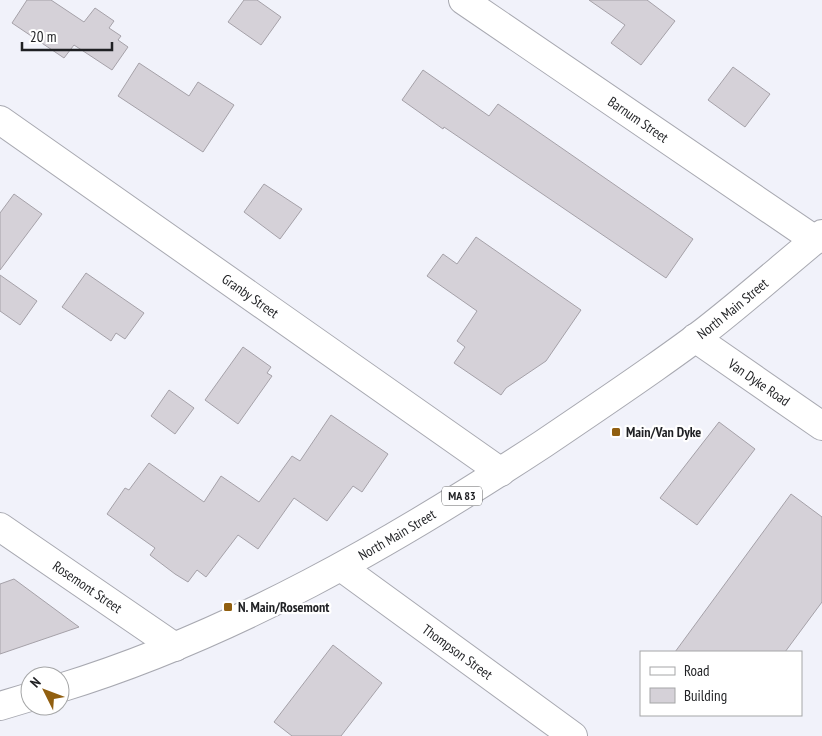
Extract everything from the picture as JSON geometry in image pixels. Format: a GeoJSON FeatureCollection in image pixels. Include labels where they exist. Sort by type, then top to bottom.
{"type":"FeatureCollection","features":[{"type":"Feature","properties":{"kind":"street","name":"Barnum Street"},"geometry":{"type":"LineString","coordinates":[[462,0],[818,237]]}},
{"type":"Feature","properties":{"kind":"street","name":"Granby Street"},"geometry":{"type":"LineString","coordinates":[[0,120],[501,472]]}},
{"type":"Feature","properties":{"kind":"street","name":"North Main Street"},"geometry":{"type":"LineString","coordinates":[[70,685],[175,648],[229,623],[341,566],[401,532],[501,472],[570,427],[694,338],[818,237]]}},
{"type":"Feature","properties":{"kind":"street","name":"Van Dyke Road"},"geometry":{"type":"LineString","coordinates":[[694,338],[822,426]]}},
{"type":"Feature","properties":{"kind":"street","name":"Rosemont Street"},"geometry":{"type":"LineString","coordinates":[[0,527],[175,648]]}},
{"type":"Feature","properties":{"kind":"street","name":"Thompson Street"},"geometry":{"type":"LineString","coordinates":[[341,566],[573,736]]}},
{"type":"Feature","properties":{"kind":"street"},"geometry":{"type":"LineString","coordinates":[[0,706],[20,700]]}},
{"type":"Feature","properties":{"kind":"building"},"geometry":{"type":"Polygon","coordinates":[[[27,0],[51,0],[84,22],[95,8],[114,21],[109,28],[121,36],[118,40],[128,47],[112,70],[74,45],[64,58],[12,23],[27,0]]]}},
{"type":"Feature","properties":{"kind":"building"},"geometry":{"type":"Polygon","coordinates":[[[244,0],[257,0],[281,17],[261,45],[228,22],[244,0]]]}},
{"type":"Feature","properties":{"kind":"building"},"geometry":{"type":"Polygon","coordinates":[[[589,0],[647,0],[675,21],[641,65],[611,43],[625,25],[589,0]]]}},
{"type":"Feature","properties":{"kind":"building"},"geometry":{"type":"Polygon","coordinates":[[[139,63],[189,96],[198,82],[234,105],[203,152],[118,96],[139,63]]]}},
{"type":"Feature","properties":{"kind":"building"},"geometry":{"type":"Polygon","coordinates":[[[733,67],[770,94],[745,127],[708,100],[733,67]]]}},
{"type":"Feature","properties":{"kind":"building"},"geometry":{"type":"Polygon","coordinates":[[[423,70],[489,116],[498,104],[693,239],[666,278],[402,100],[423,70]]]}},
{"type":"Feature","properties":{"kind":"building"},"geometry":{"type":"Polygon","coordinates":[[[264,184],[302,209],[280,239],[244,212],[264,184]]]}},
{"type":"Feature","properties":{"kind":"building"},"geometry":{"type":"Polygon","coordinates":[[[14,194],[42,214],[0,270],[0,213],[14,194]]]}},
{"type":"Feature","properties":{"kind":"building"},"geometry":{"type":"Polygon","coordinates":[[[476,237],[581,310],[546,361],[506,388],[501,395],[454,363],[465,347],[457,341],[477,311],[427,276],[443,254],[457,264],[476,237]]]}},
{"type":"Feature","properties":{"kind":"building"},"geometry":{"type":"Polygon","coordinates":[[[86,273],[144,313],[125,339],[116,333],[111,341],[62,307],[86,273]]]}},
{"type":"Feature","properties":{"kind":"building"},"geometry":{"type":"Polygon","coordinates":[[[0,275],[37,301],[20,325],[0,311],[0,275]]]}},
{"type":"Feature","properties":{"kind":"building"},"geometry":{"type":"Polygon","coordinates":[[[243,347],[271,367],[267,373],[272,376],[238,424],[205,400],[243,347]]]}},
{"type":"Feature","properties":{"kind":"building"},"geometry":{"type":"Polygon","coordinates":[[[169,390],[194,408],[175,434],[151,416],[169,390]]]}},
{"type":"Feature","properties":{"kind":"building"},"geometry":{"type":"Polygon","coordinates":[[[331,415],[388,454],[362,492],[353,486],[327,521],[294,498],[258,549],[238,535],[206,577],[197,570],[188,582],[175,574],[150,555],[155,548],[107,514],[125,488],[129,490],[149,463],[204,502],[221,476],[259,502],[292,456],[300,461],[331,415]]]}},
{"type":"Feature","properties":{"kind":"building"},"geometry":{"type":"Polygon","coordinates":[[[719,422],[755,449],[697,525],[660,498],[719,422]]]}},
{"type":"Feature","properties":{"kind":"building"},"geometry":{"type":"Polygon","coordinates":[[[791,494],[822,517],[822,602],[786,651],[676,651],[791,494]]]}},
{"type":"Feature","properties":{"kind":"building"},"geometry":{"type":"Polygon","coordinates":[[[14,579],[79,627],[0,654],[0,584],[14,579]]]}},
{"type":"Feature","properties":{"kind":"building"},"geometry":{"type":"Polygon","coordinates":[[[333,645],[382,683],[341,736],[292,736],[274,722],[333,645]]]}},
{"type":"Feature","properties":{"kind":"place","name":"Main/Van Dyke"},"geometry":{"type":"Point","coordinates":[616,432]}},
{"type":"Feature","properties":{"kind":"place","name":"N. Main/Rosemont"},"geometry":{"type":"Point","coordinates":[228,607]}}]}
